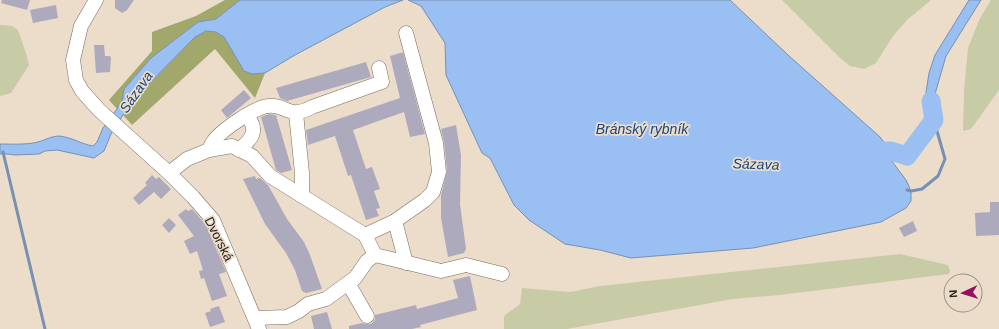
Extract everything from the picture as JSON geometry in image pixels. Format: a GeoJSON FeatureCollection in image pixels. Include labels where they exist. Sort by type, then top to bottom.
{"type":"FeatureCollection","features":[{"type":"Feature","properties":{"kind":"street","name":"Dvorská"},"geometry":{"type":"LineString","coordinates":[[96,0],[81,26],[73,60],[76,80],[82,91],[99,110],[169,173],[193,197],[212,220],[257,324]]}},
{"type":"Feature","properties":{"kind":"street"},"geometry":{"type":"LineString","coordinates":[[365,235],[395,221],[425,200],[434,192],[439,172],[436,143],[406,33]]}},
{"type":"Feature","properties":{"kind":"street"},"geometry":{"type":"LineString","coordinates":[[208,150],[213,141],[234,123],[254,111],[268,106],[296,113],[302,112],[312,106],[382,82],[379,68]]}},
{"type":"Feature","properties":{"kind":"street"},"geometry":{"type":"LineString","coordinates":[[296,113],[302,172],[302,196]]}},
{"type":"Feature","properties":{"kind":"street"},"geometry":{"type":"LineString","coordinates":[[239,150],[251,140],[253,127],[247,115]]}},
{"type":"Feature","properties":{"kind":"street"},"geometry":{"type":"LineString","coordinates":[[169,173],[187,159],[208,150],[232,146],[252,156],[270,176],[365,235],[375,255],[441,271],[466,265],[502,274]]}},
{"type":"Feature","properties":{"kind":"street"},"geometry":{"type":"LineString","coordinates":[[395,221],[406,263]]}},
{"type":"Feature","properties":{"kind":"street"},"geometry":{"type":"LineString","coordinates":[[257,324],[287,317],[299,311],[308,304],[326,298],[355,278],[367,261],[375,255]]}},
{"type":"Feature","properties":{"kind":"street"},"geometry":{"type":"LineString","coordinates":[[348,283],[367,316]]}},
{"type":"Feature","properties":{"kind":"green space"},"geometry":{"type":"Polygon","coordinates":[[[225,0],[240,0],[216,19],[198,22],[151,58],[124,89],[122,102],[117,109],[109,100],[152,51],[152,32],[196,16],[225,0]]]}},
{"type":"Feature","properties":{"kind":"green space"},"geometry":{"type":"Polygon","coordinates":[[[782,0],[931,0],[907,20],[893,36],[876,63],[864,69],[850,66],[839,57],[782,0]]]}},
{"type":"Feature","properties":{"kind":"green space"},"geometry":{"type":"Polygon","coordinates":[[[991,0],[999,0],[999,90],[971,129],[963,131],[964,91],[968,48],[980,18],[991,0]]]}},
{"type":"Feature","properties":{"kind":"green space"},"geometry":{"type":"Polygon","coordinates":[[[0,25],[12,26],[18,30],[29,65],[11,93],[0,96],[0,25]]]}},
{"type":"Feature","properties":{"kind":"green space"},"geometry":{"type":"Polygon","coordinates":[[[206,31],[216,32],[224,37],[252,74],[265,73],[255,98],[215,49],[132,125],[123,115],[132,101],[195,37],[206,31]]]}},
{"type":"Feature","properties":{"kind":"green space"},"geometry":{"type":"Polygon","coordinates":[[[900,254],[948,265],[950,271],[949,273],[943,273],[943,275],[780,295],[733,299],[567,329],[504,329],[504,316],[520,304],[522,288],[570,292],[600,286],[900,254]]]}},
{"type":"Feature","properties":{"kind":"water"},"geometry":{"type":"Polygon","coordinates":[[[240,0],[403,0],[385,7],[295,55],[265,73],[252,74],[244,71],[224,37],[216,32],[206,31],[195,37],[132,101],[111,134],[104,151],[94,158],[57,150],[45,151],[39,154],[0,154],[0,144],[33,143],[56,136],[68,138],[93,146],[97,142],[103,128],[122,102],[124,89],[151,58],[198,22],[216,19],[240,0]]]}},
{"type":"Feature","properties":{"kind":"water","name":"Bránský rybník"},"geometry":{"type":"Polygon","coordinates":[[[408,0],[730,0],[788,55],[880,137],[891,151],[891,160],[906,180],[911,191],[911,201],[906,208],[881,222],[753,248],[631,258],[600,250],[565,244],[529,220],[514,205],[490,158],[482,153],[446,75],[445,43],[421,6],[408,0]]]}},
{"type":"Feature","properties":{"kind":"water"},"geometry":{"type":"Polygon","coordinates":[[[969,0],[981,0],[946,56],[935,94],[939,119],[938,124],[932,130],[927,118],[926,92],[929,73],[935,55],[969,0]]]}},
{"type":"Feature","properties":{"kind":"building"},"geometry":{"type":"Polygon","coordinates":[[[2,0],[30,0],[27,10],[1,3],[2,0]]]}},
{"type":"Feature","properties":{"kind":"building"},"geometry":{"type":"Polygon","coordinates":[[[115,0],[134,0],[127,10],[122,13],[115,8],[115,0]]]}},
{"type":"Feature","properties":{"kind":"building"},"geometry":{"type":"Polygon","coordinates":[[[56,5],[58,18],[33,23],[30,10],[56,5]]]}},
{"type":"Feature","properties":{"kind":"building"},"geometry":{"type":"Polygon","coordinates":[[[94,45],[104,45],[105,56],[110,56],[111,58],[110,72],[96,73],[94,45]]]}},
{"type":"Feature","properties":{"kind":"building"},"geometry":{"type":"Polygon","coordinates":[[[403,52],[425,134],[410,137],[404,112],[353,130],[366,169],[372,167],[380,189],[374,191],[380,208],[376,209],[379,216],[366,220],[351,175],[348,176],[335,136],[308,145],[306,130],[400,98],[390,56],[403,52]]]}},
{"type":"Feature","properties":{"kind":"building"},"geometry":{"type":"Polygon","coordinates":[[[366,62],[371,77],[287,101],[280,98],[276,88],[366,62]]]}},
{"type":"Feature","properties":{"kind":"building"},"geometry":{"type":"Polygon","coordinates":[[[244,90],[251,98],[227,118],[221,110],[244,90]]]}},
{"type":"Feature","properties":{"kind":"building"},"geometry":{"type":"Polygon","coordinates":[[[269,114],[276,115],[292,170],[281,173],[276,170],[261,117],[269,114]]]}},
{"type":"Feature","properties":{"kind":"building"},"geometry":{"type":"Polygon","coordinates":[[[456,125],[461,155],[460,204],[466,249],[464,253],[448,257],[441,218],[441,195],[447,171],[441,129],[456,125]]]}},
{"type":"Feature","properties":{"kind":"building"},"geometry":{"type":"Polygon","coordinates":[[[152,175],[156,179],[159,177],[171,189],[161,199],[154,192],[139,205],[133,198],[147,185],[145,183],[152,175]]]}},
{"type":"Feature","properties":{"kind":"building"},"geometry":{"type":"Polygon","coordinates":[[[255,176],[256,179],[260,178],[268,185],[287,219],[304,242],[322,289],[306,293],[302,291],[295,270],[286,253],[265,224],[243,179],[255,176]]]}},
{"type":"Feature","properties":{"kind":"building"},"geometry":{"type":"Polygon","coordinates":[[[990,202],[999,202],[999,235],[976,236],[975,213],[990,212],[990,202]]]}},
{"type":"Feature","properties":{"kind":"building"},"geometry":{"type":"Polygon","coordinates":[[[186,209],[188,211],[192,209],[206,225],[226,272],[219,274],[227,296],[212,301],[204,278],[201,279],[199,271],[203,270],[197,251],[190,254],[184,241],[194,236],[178,215],[186,209]]]}},
{"type":"Feature","properties":{"kind":"building"},"geometry":{"type":"Polygon","coordinates":[[[169,218],[176,225],[169,233],[162,225],[169,218]]]}},
{"type":"Feature","properties":{"kind":"building"},"geometry":{"type":"Polygon","coordinates":[[[913,221],[917,231],[904,237],[899,228],[913,221]]]}},
{"type":"Feature","properties":{"kind":"building"},"geometry":{"type":"Polygon","coordinates":[[[470,276],[477,310],[420,325],[421,327],[412,329],[349,329],[349,326],[362,323],[371,324],[375,320],[375,315],[416,305],[417,309],[458,298],[453,280],[470,276]]]}},
{"type":"Feature","properties":{"kind":"building"},"geometry":{"type":"Polygon","coordinates":[[[219,306],[225,322],[210,327],[205,313],[211,311],[210,309],[219,306]]]}},
{"type":"Feature","properties":{"kind":"building"},"geometry":{"type":"Polygon","coordinates":[[[327,312],[332,329],[314,329],[311,316],[327,312]]]}},
{"type":"Feature","properties":{"kind":"waterway","name":"Sázava"},"geometry":{"type":"LineString","coordinates":[[866,152],[891,151],[907,156],[934,120],[931,101]]}},
{"type":"Feature","properties":{"kind":"waterway"},"geometry":{"type":"LineString","coordinates":[[907,190],[911,191],[922,189],[938,176],[945,159],[935,124]]}},
{"type":"Feature","properties":{"kind":"waterway"},"geometry":{"type":"LineString","coordinates":[[3,152],[45,329]]}}]}
